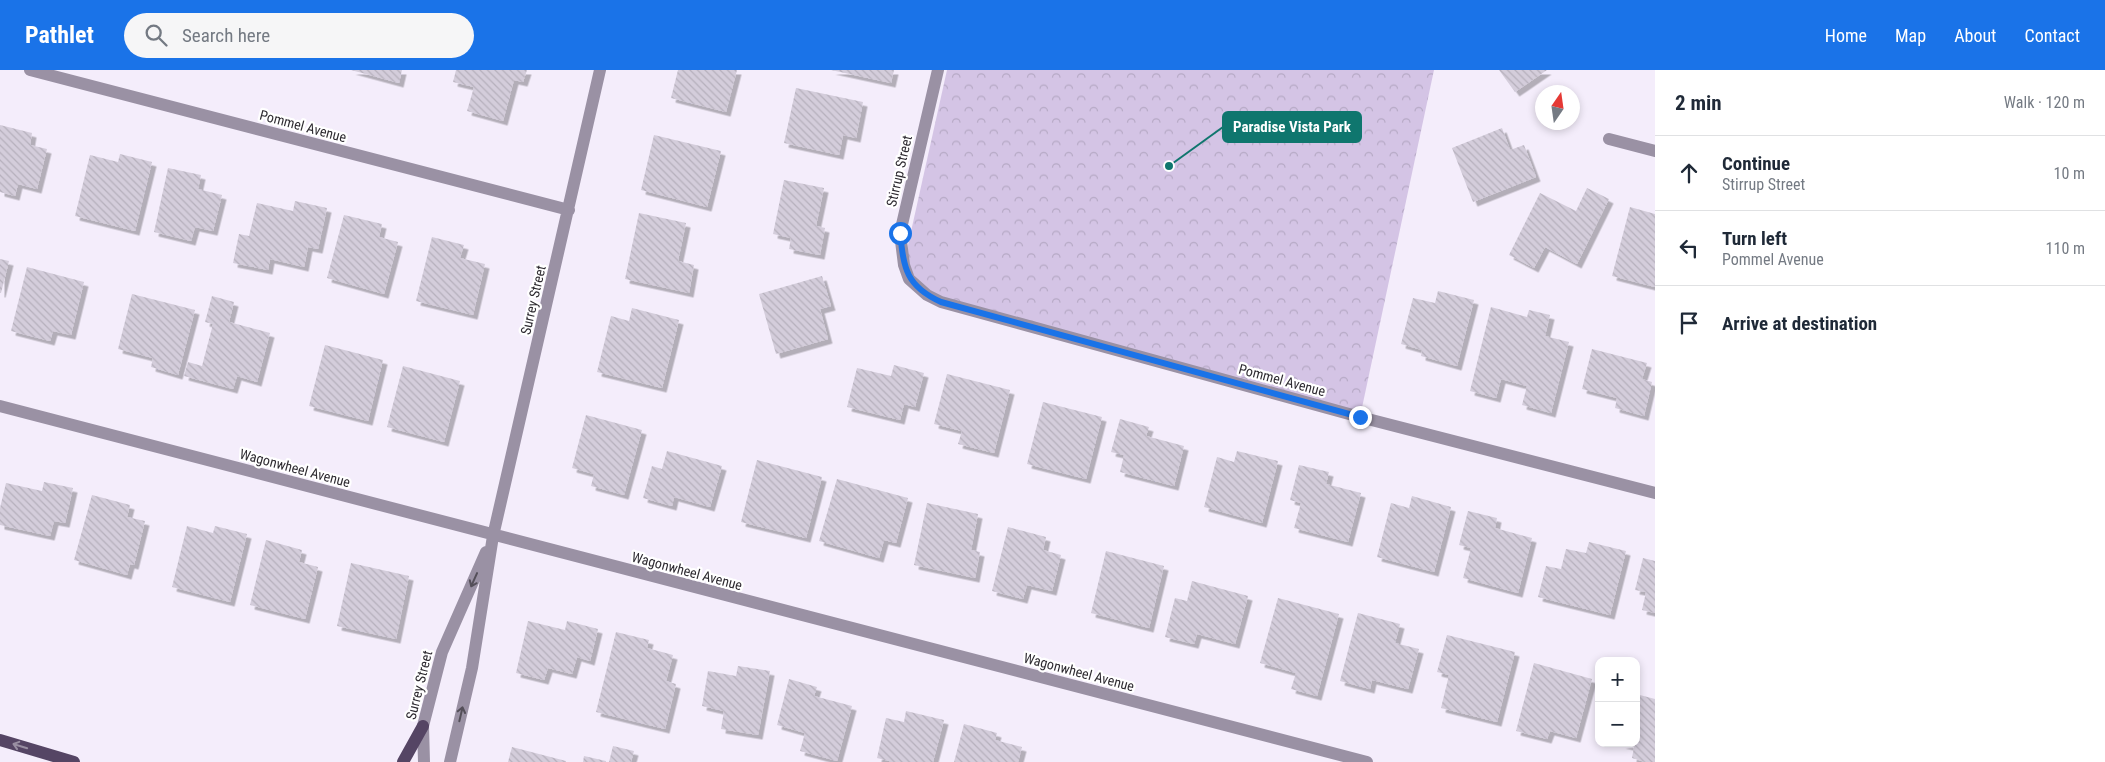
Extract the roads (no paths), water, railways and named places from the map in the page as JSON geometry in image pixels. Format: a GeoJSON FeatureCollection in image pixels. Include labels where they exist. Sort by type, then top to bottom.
{"type":"FeatureCollection","features":[{"type":"Feature","properties":{"kind":"main road"},"geometry":{"type":"LineString","coordinates":[[403,762],[423,726]]}},
{"type":"Feature","properties":{"kind":"main road"},"geometry":{"type":"LineString","coordinates":[[0,740],[74,762]]}},
{"type":"Feature","properties":{"kind":"street","name":"Pommel Avenue"},"geometry":{"type":"LineString","coordinates":[[30,70],[569,210]]}},
{"type":"Feature","properties":{"kind":"street","name":"Surrey Street"},"geometry":{"type":"LineString","coordinates":[[450,762],[472,668],[493,536],[600,70]]}},
{"type":"Feature","properties":{"kind":"street","name":"Stirrup Street"},"geometry":{"type":"LineString","coordinates":[[909,279],[904,265],[900,233],[938,70]]}},
{"type":"Feature","properties":{"kind":"street"},"geometry":{"type":"LineString","coordinates":[[1609,139],[1655,151]]}},
{"type":"Feature","properties":{"kind":"street","name":"Pommel Avenue"},"geometry":{"type":"LineString","coordinates":[[909,279],[926,295],[941,302],[1360,417],[1655,492]]}},
{"type":"Feature","properties":{"kind":"street","name":"Wagonwheel Avenue"},"geometry":{"type":"LineString","coordinates":[[0,406],[493,536],[1367,762]]}},
{"type":"Feature","properties":{"kind":"street","name":"Surrey Street"},"geometry":{"type":"LineString","coordinates":[[424,762],[423,726],[442,652],[493,536]]}},
{"type":"Feature","properties":{"kind":"place","name":"Paradise Vista Park"},"geometry":{"type":"Point","coordinates":[1169,166]}}]}
